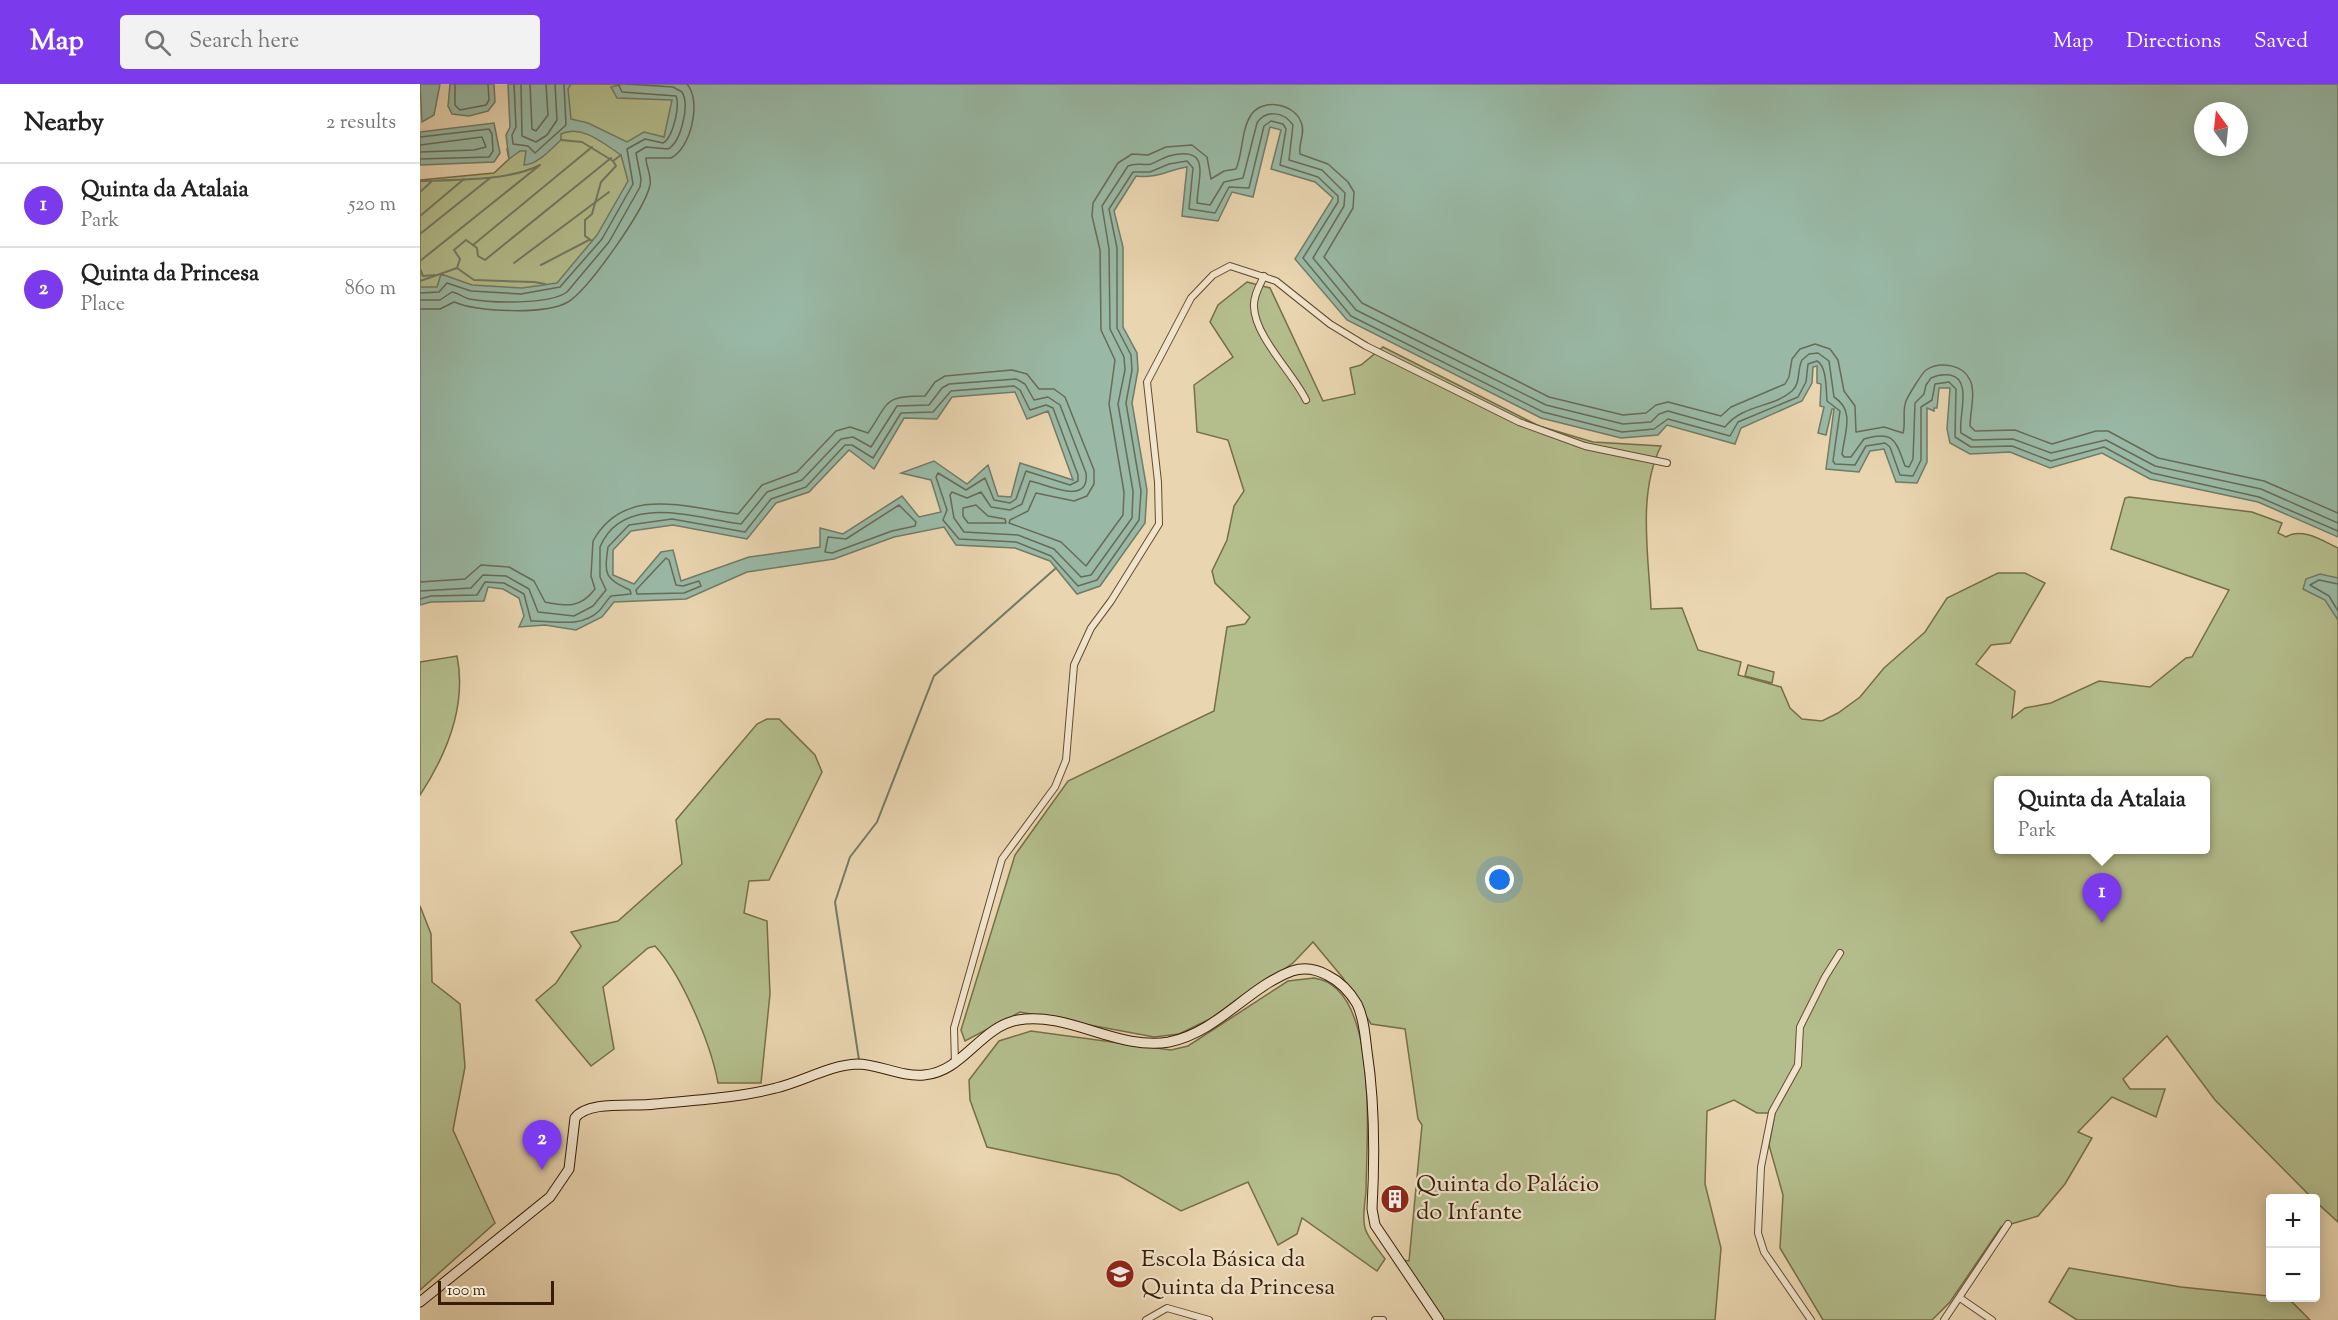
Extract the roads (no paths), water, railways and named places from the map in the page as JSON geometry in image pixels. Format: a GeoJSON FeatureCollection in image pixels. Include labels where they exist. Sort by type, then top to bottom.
{"type":"FeatureCollection","features":[{"type":"Feature","properties":{"kind":"main road"},"geometry":{"type":"LineString","coordinates":[[420,1302],[550,1197],[568,1169],[574,1122],[577,1114],[585,1108],[655,1104],[751,1093],[859,1064],[903,1075],[922,1076],[940,1073],[955,1064],[1001,1026],[1017,1020],[1060,1023],[1142,1042],[1166,1042],[1188,1036],[1210,1025],[1277,978],[1294,970],[1308,969],[1323,973],[1341,985],[1357,1005],[1363,1024],[1375,1108],[1372,1209],[1375,1225],[1439,1320]]}},
{"type":"Feature","properties":{"kind":"street"},"geometry":{"type":"LineString","coordinates":[[955,1064],[954,1028],[1002,858],[1055,787],[1066,760],[1074,665],[1091,628],[1111,601],[1159,524],[1158,482],[1147,382],[1191,298],[1213,275],[1230,266],[1276,281],[1330,324],[1366,346],[1519,422],[1585,446],[1667,463]]}},
{"type":"Feature","properties":{"kind":"street"},"geometry":{"type":"LineString","coordinates":[[1264,276],[1254,300],[1255,314],[1284,369],[1301,389],[1306,400]]}},
{"type":"Feature","properties":{"kind":"street"},"geometry":{"type":"LineString","coordinates":[[1811,1320],[1764,1252],[1758,1233],[1761,1167],[1772,1112],[1798,1065],[1800,1028],[1825,977],[1840,953]]}},
{"type":"Feature","properties":{"kind":"street"},"geometry":{"type":"LineString","coordinates":[[1944,1320],[2008,1224]]}},
{"type":"Feature","properties":{"kind":"street"},"geometry":{"type":"LineString","coordinates":[[1960,1298],[1982,1317],[1992,1320]]}},
{"type":"Feature","properties":{"kind":"street"},"geometry":{"type":"LineString","coordinates":[[1146,1320],[1167,1308],[1209,1320]]}},
{"type":"Feature","properties":{"kind":"street"},"geometry":{"type":"LineString","coordinates":[[1375,1320],[1383,1320]]}},
{"type":"Feature","properties":{"kind":"water"},"geometry":{"type":"Polygon","coordinates":[[[420,84],[440,84],[434,115],[422,122],[420,84]]]}},
{"type":"Feature","properties":{"kind":"water"},"geometry":{"type":"Polygon","coordinates":[[[450,84],[494,84],[495,102],[488,111],[469,116],[452,114],[448,106],[450,84]]]}},
{"type":"Feature","properties":{"kind":"water"},"geometry":{"type":"Polygon","coordinates":[[[508,84],[571,84],[568,89],[571,119],[588,123],[627,142],[644,132],[664,137],[672,100],[617,98],[611,87],[623,84],[2338,84],[2338,537],[2258,502],[2150,479],[2102,453],[2050,468],[2010,452],[1970,454],[1950,443],[1947,429],[1950,388],[1939,388],[1937,408],[1934,408],[1934,411],[1927,408],[1927,462],[1917,483],[1896,482],[1884,449],[1870,451],[1859,472],[1826,469],[1834,409],[1832,409],[1826,435],[1818,433],[1824,407],[1820,406],[1821,384],[1817,383],[1817,366],[1813,367],[1812,383],[1802,401],[1741,428],[1735,444],[1667,425],[1658,435],[1621,438],[1541,418],[1347,320],[1295,259],[1333,198],[1315,182],[1271,169],[1281,130],[1270,127],[1253,197],[1232,192],[1218,221],[1182,216],[1187,167],[1156,175],[1136,176],[1114,211],[1123,247],[1123,327],[1137,353],[1138,370],[1132,403],[1147,490],[1145,523],[1100,586],[1077,594],[1050,561],[1015,548],[956,545],[944,527],[894,537],[834,559],[747,572],[686,599],[614,602],[602,617],[576,630],[545,625],[519,627],[524,616],[519,598],[503,589],[488,587],[484,601],[431,602],[420,605],[420,287],[437,287],[441,274],[472,285],[522,288],[557,283],[597,235],[628,181],[621,155],[585,133],[561,134],[561,140],[544,156],[524,165],[526,151],[520,151],[509,159],[506,135],[510,127],[508,84]],[[1015,392],[952,397],[937,419],[904,418],[874,469],[849,450],[809,492],[776,503],[747,539],[673,525],[631,531],[613,550],[613,575],[634,584],[661,552],[673,550],[681,581],[749,557],[820,547],[820,528],[843,534],[902,496],[919,517],[941,512],[931,480],[901,473],[934,461],[967,484],[988,465],[998,496],[1011,497],[1020,463],[1073,480],[1048,411],[1027,419],[1015,392]]]}},
{"type":"Feature","properties":{"kind":"water"},"geometry":{"type":"Polygon","coordinates":[[[494,123],[500,153],[494,162],[420,165],[420,132],[494,123]]]}},
{"type":"Feature","properties":{"kind":"water"},"geometry":{"type":"Polygon","coordinates":[[[2320,574],[2338,578],[2338,620],[2325,600],[2303,589],[2306,579],[2320,574]]]}},
{"type":"Feature","properties":{"kind":"waterway"},"geometry":{"type":"LineString","coordinates":[[561,140],[582,142],[613,161],[621,155]]}},
{"type":"Feature","properties":{"kind":"waterway"},"geometry":{"type":"LineString","coordinates":[[420,281],[457,268],[460,259],[454,250],[466,240],[473,245],[592,147]]}},
{"type":"Feature","properties":{"kind":"waterway"},"geometry":{"type":"LineString","coordinates":[[473,245],[477,248],[478,256],[485,260],[611,158]]}},
{"type":"Feature","properties":{"kind":"waterway"},"geometry":{"type":"LineString","coordinates":[[592,241],[585,236],[585,220],[592,214],[601,182],[616,166],[613,161]]}},
{"type":"Feature","properties":{"kind":"waterway"},"geometry":{"type":"LineString","coordinates":[[420,181],[498,177],[540,165],[420,261]]}},
{"type":"Feature","properties":{"kind":"waterway"},"geometry":{"type":"LineString","coordinates":[[420,234],[490,178]]}},
{"type":"Feature","properties":{"kind":"waterway"},"geometry":{"type":"LineString","coordinates":[[420,216],[464,179]]}},
{"type":"Feature","properties":{"kind":"waterway"},"geometry":{"type":"LineString","coordinates":[[420,192],[431,182]]}},
{"type":"Feature","properties":{"kind":"waterway"},"geometry":{"type":"LineString","coordinates":[[514,263],[609,192]]}},
{"type":"Feature","properties":{"kind":"waterway"},"geometry":{"type":"LineString","coordinates":[[541,265],[589,240]]}},
{"type":"Feature","properties":{"kind":"waterway"},"geometry":{"type":"LineString","coordinates":[[457,268],[474,280],[545,284]]}},
{"type":"Feature","properties":{"kind":"waterway"},"geometry":{"type":"LineString","coordinates":[[420,269],[423,276],[435,275]]}},
{"type":"Feature","properties":{"kind":"waterway"},"geometry":{"type":"LineString","coordinates":[[859,1060],[835,902],[850,857],[877,822],[934,676],[1056,568]]}},
{"type":"Feature","properties":{"kind":"place","name":"Quinta da Atalaia"},"geometry":{"type":"Point","coordinates":[2102,923]}},
{"type":"Feature","properties":{"kind":"place","name":"Quinta da Princesa"},"geometry":{"type":"Point","coordinates":[542,1170]}},
{"type":"Feature","properties":{"kind":"place","name":"Quinta do Palácio do Infante"},"geometry":{"type":"Point","coordinates":[1395,1199]}},
{"type":"Feature","properties":{"kind":"place","name":"Escola Básica da Quinta da Princesa"},"geometry":{"type":"Point","coordinates":[1120,1274]}}]}
